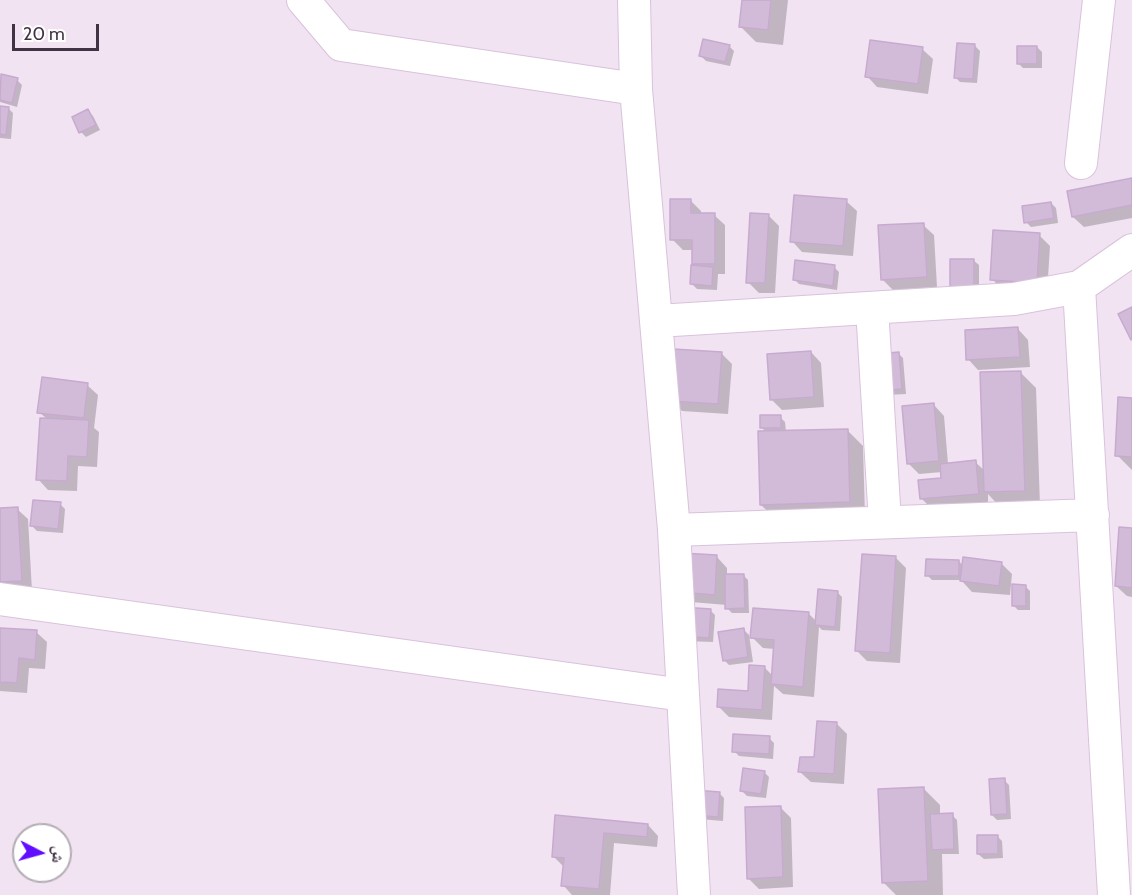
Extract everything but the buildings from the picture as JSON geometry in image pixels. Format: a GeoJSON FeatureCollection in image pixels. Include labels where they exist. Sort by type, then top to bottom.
{"type":"FeatureCollection","features":[{"type":"Feature","properties":{"kind":"street"},"geometry":{"type":"LineString","coordinates":[[303,0],[341,45],[636,89]]}},
{"type":"Feature","properties":{"kind":"street"},"geometry":{"type":"LineString","coordinates":[[634,0],[636,89],[674,530],[694,895]]}},
{"type":"Feature","properties":{"kind":"street"},"geometry":{"type":"LineString","coordinates":[[1081,163],[1099,0]]}},
{"type":"Feature","properties":{"kind":"street"},"geometry":{"type":"LineString","coordinates":[[657,321],[1014,299],[1079,287],[1132,250]]}},
{"type":"Feature","properties":{"kind":"street"},"geometry":{"type":"LineString","coordinates":[[1079,287],[1114,895]]}},
{"type":"Feature","properties":{"kind":"street"},"geometry":{"type":"LineString","coordinates":[[872,308],[885,522]]}},
{"type":"Feature","properties":{"kind":"street"},"geometry":{"type":"LineString","coordinates":[[674,530],[1093,515]]}},
{"type":"Feature","properties":{"kind":"street"},"geometry":{"type":"LineString","coordinates":[[0,599],[683,695]]}}]}
